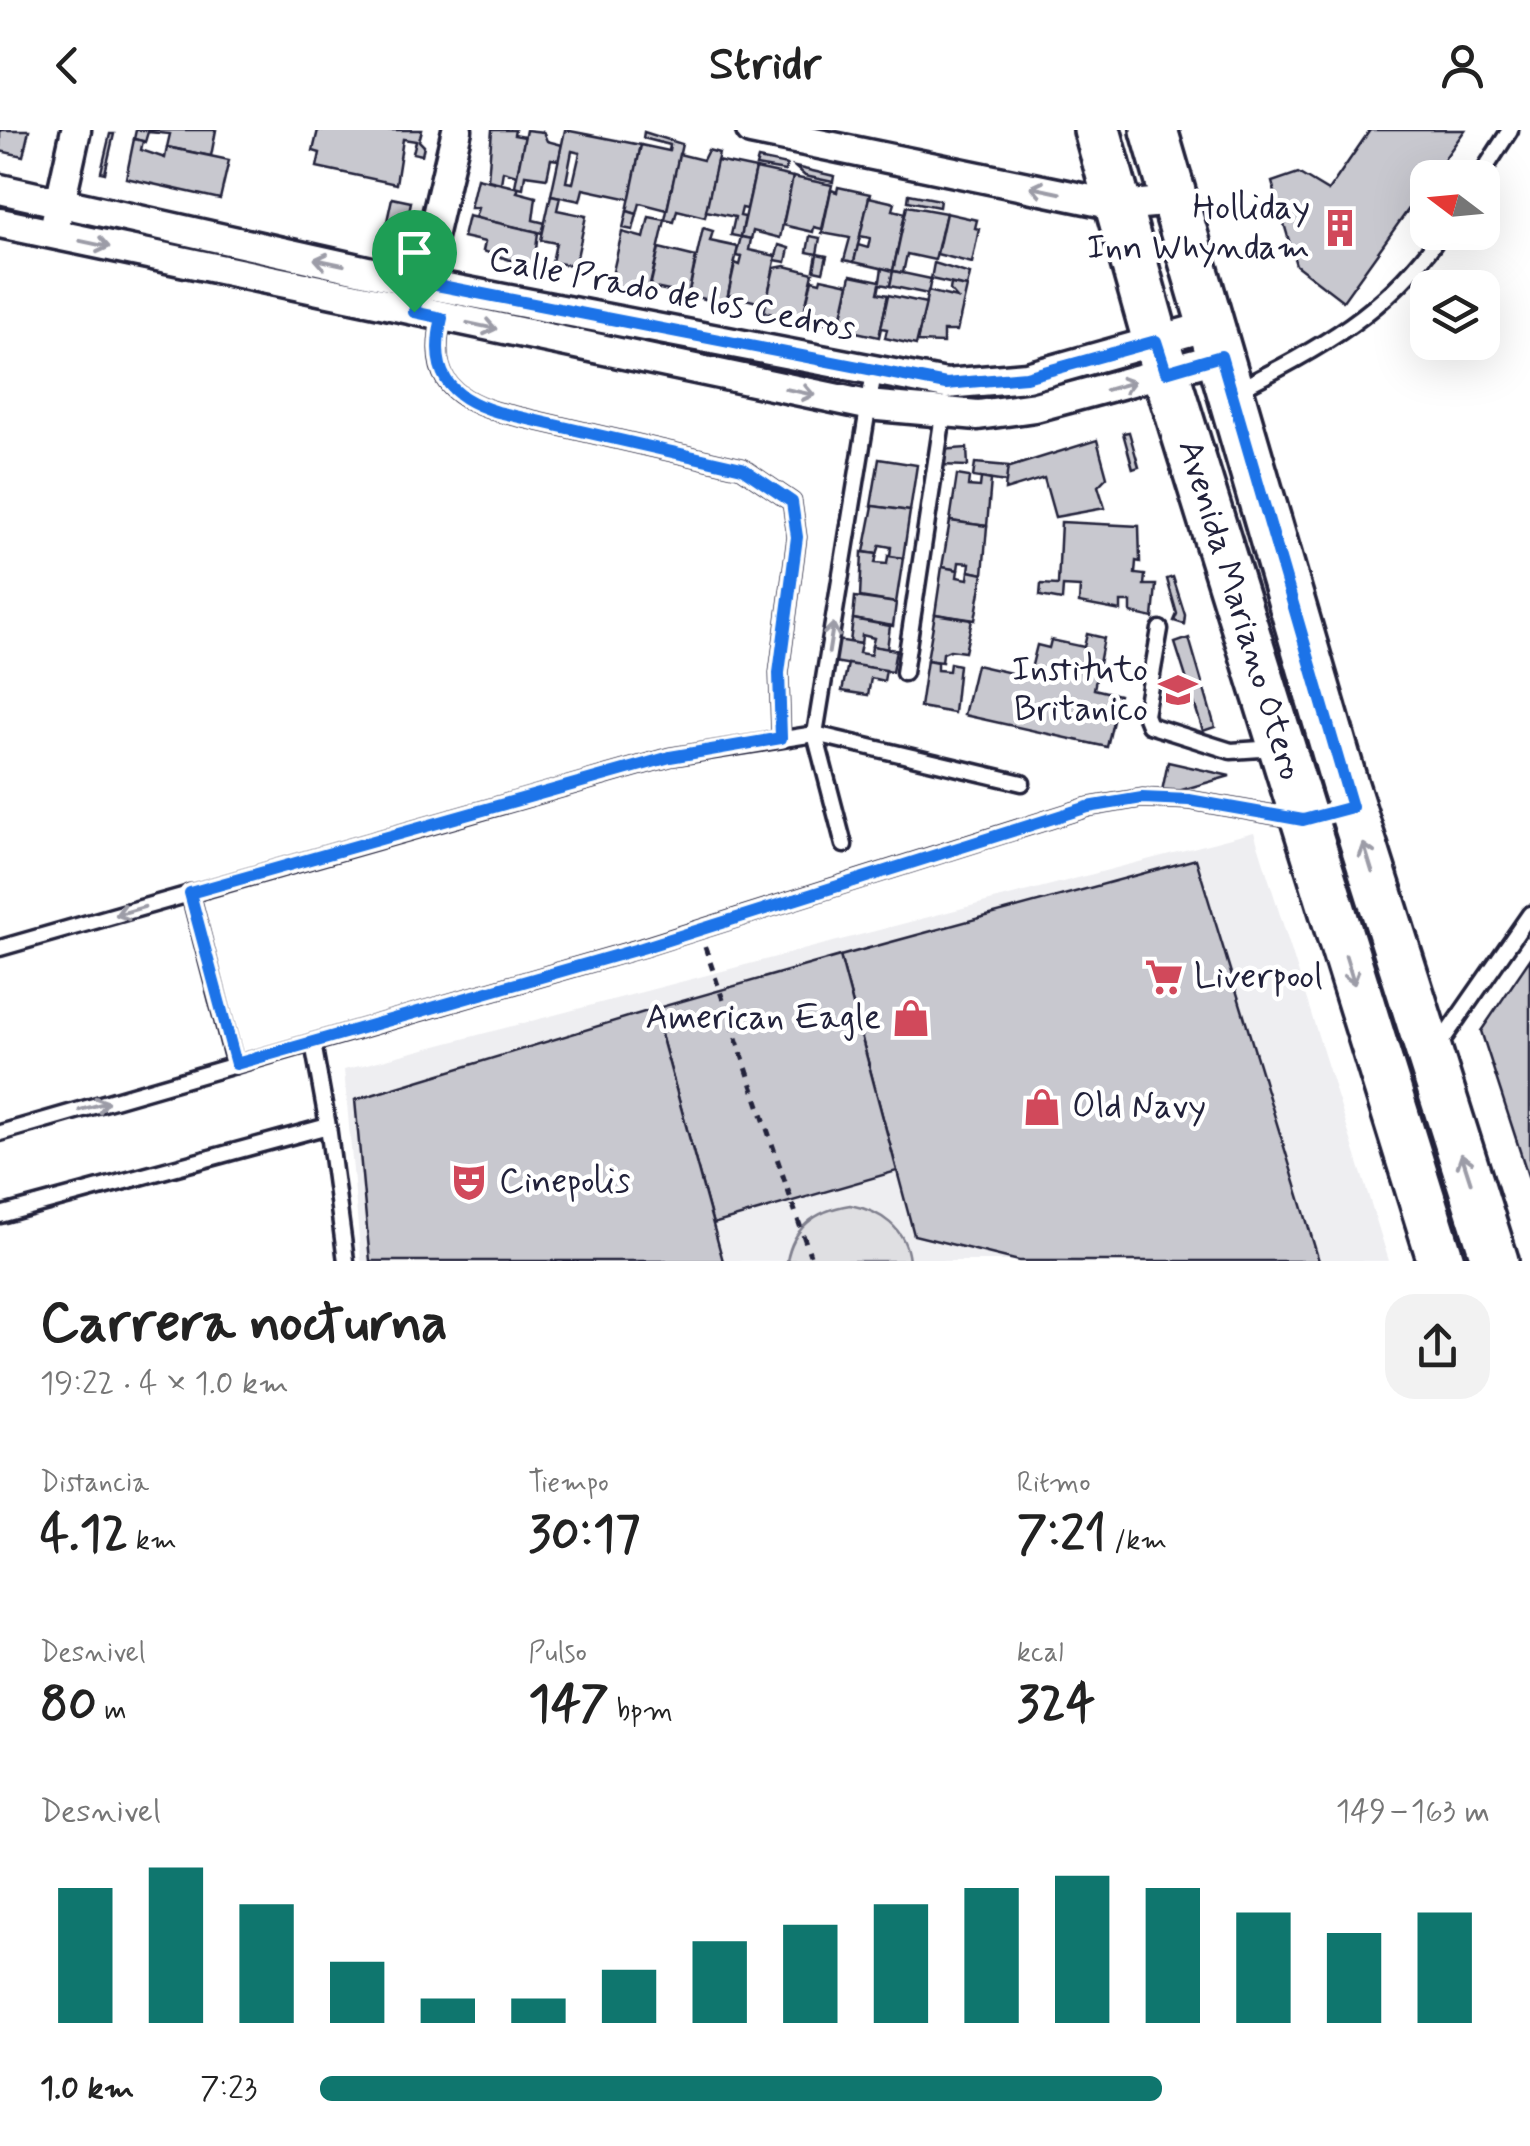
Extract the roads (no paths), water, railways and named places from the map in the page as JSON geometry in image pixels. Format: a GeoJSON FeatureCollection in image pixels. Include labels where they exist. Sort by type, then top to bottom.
{"type":"FeatureCollection","features":[{"type":"Feature","properties":{"kind":"main road","name":"Avenida Mariano Otero"},"geometry":{"type":"LineString","coordinates":[[1097,130],[1161,357],[1441,1261]]}},
{"type":"Feature","properties":{"kind":"main road","name":"Avenida Mariano Otero"},"geometry":{"type":"LineString","coordinates":[[1154,130],[1352,807],[1495,1261]]}},
{"type":"Feature","properties":{"kind":"street"},"geometry":{"type":"LineString","coordinates":[[53,235],[76,130]]}},
{"type":"Feature","properties":{"kind":"street"},"geometry":{"type":"LineString","coordinates":[[428,315],[421,282],[456,130]]}},
{"type":"Feature","properties":{"kind":"street"},"geometry":{"type":"LineString","coordinates":[[751,130],[1120,206],[1175,201]]}},
{"type":"Feature","properties":{"kind":"street","name":"Calle Prado de los Cedros"},"geometry":{"type":"LineString","coordinates":[[0,190],[421,282],[946,384],[976,384],[1161,357],[1221,358]]}},
{"type":"Feature","properties":{"kind":"street","name":"Calle Prado de los Cedros"},"geometry":{"type":"LineString","coordinates":[[0,223],[867,405],[943,415],[1035,407],[1161,357]]}},
{"type":"Feature","properties":{"kind":"lane"},"geometry":{"type":"LineString","coordinates":[[1491,160],[1510,130]]}},
{"type":"Feature","properties":{"kind":"lane"},"geometry":{"type":"LineString","coordinates":[[1221,358],[1332,342],[1421,264],[1430,250]]}},
{"type":"Feature","properties":{"kind":"lane"},"geometry":{"type":"LineString","coordinates":[[428,315],[437,337],[441,370],[461,398],[498,412],[742,468],[792,502],[797,537],[779,673],[781,738]]}},
{"type":"Feature","properties":{"kind":"lane"},"geometry":{"type":"LineString","coordinates":[[844,846],[815,734],[874,372]]}},
{"type":"Feature","properties":{"kind":"lane"},"geometry":{"type":"LineString","coordinates":[[904,674],[943,415]]}},
{"type":"Feature","properties":{"kind":"lane"},"geometry":{"type":"LineString","coordinates":[[1160,629],[1146,716],[1149,725],[1231,750],[1282,747]]}},
{"type":"Feature","properties":{"kind":"lane"},"geometry":{"type":"LineString","coordinates":[[0,948],[670,757],[781,738],[815,734],[1022,783]]}},
{"type":"Feature","properties":{"kind":"lane"},"geometry":{"type":"LineString","coordinates":[[0,1133],[699,930],[1088,807],[1142,798],[1189,800],[1303,820],[1352,807]]}},
{"type":"Feature","properties":{"kind":"lane"},"geometry":{"type":"LineString","coordinates":[[190,893],[236,1064]]}},
{"type":"Feature","properties":{"kind":"lane"},"geometry":{"type":"LineString","coordinates":[[1431,1058],[1530,914]]}},
{"type":"Feature","properties":{"kind":"lane"},"geometry":{"type":"LineString","coordinates":[[308,1044],[328,1126],[346,1261]]}},
{"type":"Feature","properties":{"kind":"lane"},"geometry":{"type":"LineString","coordinates":[[0,1216],[328,1126]]}},
{"type":"Feature","properties":{"kind":"place","name":"Holliday Inn Whyndam"},"geometry":{"type":"Point","coordinates":[1340,228]}},
{"type":"Feature","properties":{"kind":"place","name":"Instituto Britanico"},"geometry":{"type":"Point","coordinates":[1178,690]}},
{"type":"Feature","properties":{"kind":"place","name":"Liverpool"},"geometry":{"type":"Point","coordinates":[1164,977]}},
{"type":"Feature","properties":{"kind":"place","name":"American Eagle"},"geometry":{"type":"Point","coordinates":[911,1018]}},
{"type":"Feature","properties":{"kind":"place","name":"Old Navy"},"geometry":{"type":"Point","coordinates":[1042,1107]}},
{"type":"Feature","properties":{"kind":"place","name":"Cinepolis"},"geometry":{"type":"Point","coordinates":[469,1182]}}]}
